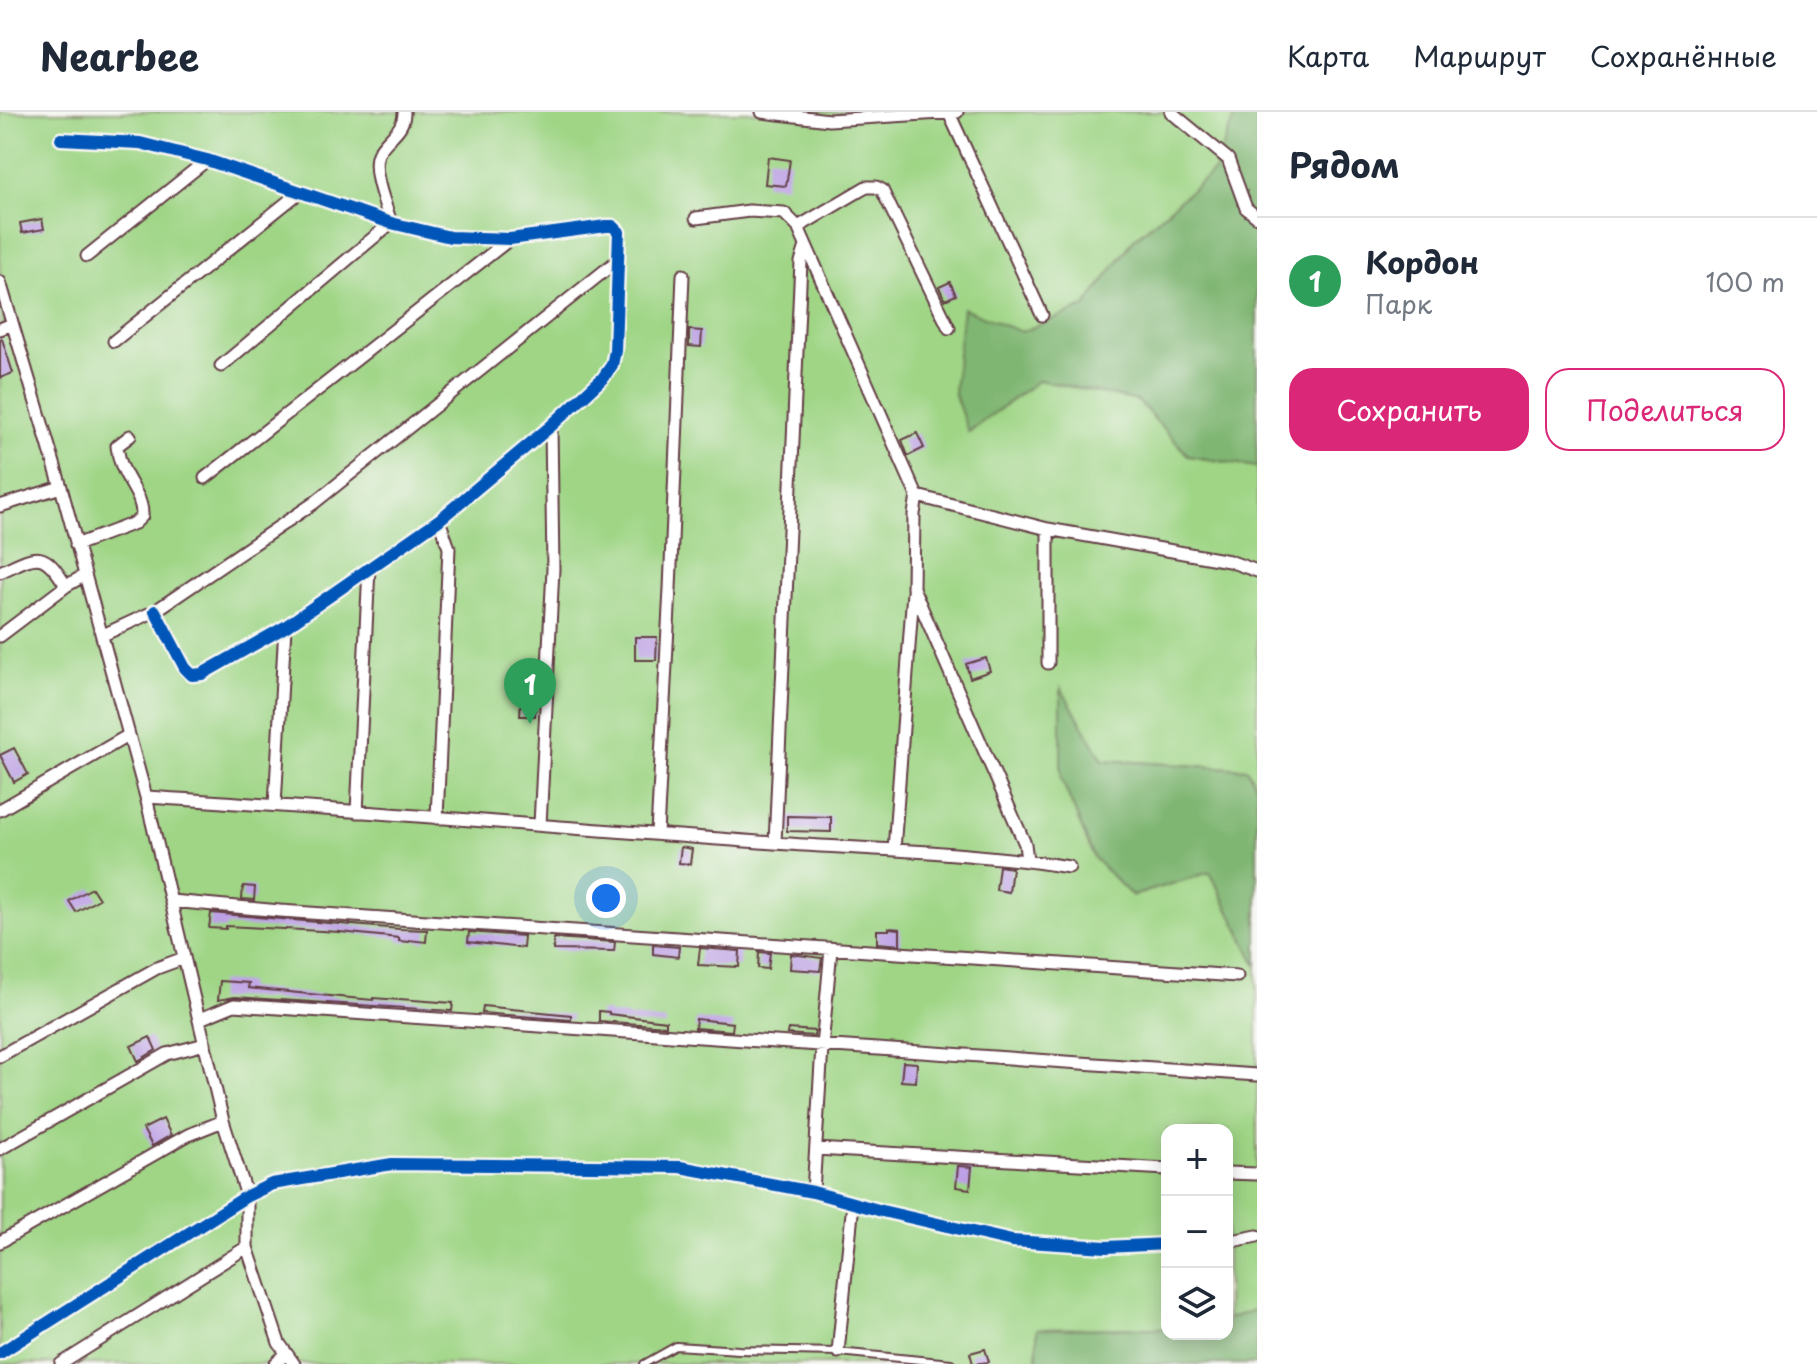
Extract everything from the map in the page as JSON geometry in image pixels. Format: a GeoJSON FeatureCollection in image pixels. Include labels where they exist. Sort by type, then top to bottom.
{"type":"FeatureCollection","features":[{"type":"Feature","properties":{"kind":"street"},"geometry":{"type":"LineString","coordinates":[[391,223],[376,169],[378,154],[401,126],[404,112]]}},
{"type":"Feature","properties":{"kind":"street"},"geometry":{"type":"LineString","coordinates":[[762,112],[829,120],[957,112]]}},
{"type":"Feature","properties":{"kind":"street"},"geometry":{"type":"LineString","coordinates":[[1171,112],[1228,159],[1246,208],[1257,217]]}},
{"type":"Feature","properties":{"kind":"street"},"geometry":{"type":"LineString","coordinates":[[949,113],[1042,315]]}},
{"type":"Feature","properties":{"kind":"street"},"geometry":{"type":"LineString","coordinates":[[61,139],[140,143],[207,160],[391,223],[450,237],[510,239],[613,226],[619,232],[612,365],[603,378],[551,426],[439,520],[285,627],[202,674],[192,675],[185,668],[155,611]]}},
{"type":"Feature","properties":{"kind":"street"},"geometry":{"type":"LineString","coordinates":[[87,256],[207,160]]}},
{"type":"Feature","properties":{"kind":"street"},"geometry":{"type":"LineString","coordinates":[[798,227],[866,187],[882,190],[949,328]]}},
{"type":"Feature","properties":{"kind":"street"},"geometry":{"type":"LineString","coordinates":[[114,341],[300,192]]}},
{"type":"Feature","properties":{"kind":"street"},"geometry":{"type":"LineString","coordinates":[[696,218],[749,211],[784,213],[798,227],[917,496],[894,850]]}},
{"type":"Feature","properties":{"kind":"street"},"geometry":{"type":"LineString","coordinates":[[221,366],[391,223]]}},
{"type":"Feature","properties":{"kind":"street"},"geometry":{"type":"LineString","coordinates":[[205,478],[510,239]]}},
{"type":"Feature","properties":{"kind":"street"},"geometry":{"type":"LineString","coordinates":[[775,843],[801,262],[806,246]]}},
{"type":"Feature","properties":{"kind":"street"},"geometry":{"type":"LineString","coordinates":[[103,635],[155,611],[314,503],[618,260]]}},
{"type":"Feature","properties":{"kind":"street"},"geometry":{"type":"LineString","coordinates":[[657,833],[683,275]]}},
{"type":"Feature","properties":{"kind":"street"},"geometry":{"type":"LineString","coordinates":[[0,282],[6,326],[61,487],[146,797],[223,1121],[247,1196],[247,1247],[279,1343],[294,1364]]}},
{"type":"Feature","properties":{"kind":"street"},"geometry":{"type":"LineString","coordinates":[[540,825],[553,569],[551,426]]}},
{"type":"Feature","properties":{"kind":"street"},"geometry":{"type":"LineString","coordinates":[[76,545],[135,523],[142,516],[142,507],[122,467],[117,446],[130,436]]}},
{"type":"Feature","properties":{"kind":"street"},"geometry":{"type":"LineString","coordinates":[[0,506],[61,487]]}},
{"type":"Feature","properties":{"kind":"street"},"geometry":{"type":"LineString","coordinates":[[917,496],[1048,529],[1229,561],[1257,571]]}},
{"type":"Feature","properties":{"kind":"street"},"geometry":{"type":"LineString","coordinates":[[437,818],[449,548],[439,520]]}},
{"type":"Feature","properties":{"kind":"street"},"geometry":{"type":"LineString","coordinates":[[1048,529],[1048,663]]}},
{"type":"Feature","properties":{"kind":"street"},"geometry":{"type":"LineString","coordinates":[[0,572],[32,558],[46,559],[66,586]]}},
{"type":"Feature","properties":{"kind":"street"},"geometry":{"type":"LineString","coordinates":[[357,812],[369,568]]}},
{"type":"Feature","properties":{"kind":"street"},"geometry":{"type":"LineString","coordinates":[[0,636],[85,575]]}},
{"type":"Feature","properties":{"kind":"street"},"geometry":{"type":"LineString","coordinates":[[913,588],[1025,844],[1027,860]]}},
{"type":"Feature","properties":{"kind":"street"},"geometry":{"type":"LineString","coordinates":[[275,805],[285,627]]}},
{"type":"Feature","properties":{"kind":"street"},"geometry":{"type":"LineString","coordinates":[[0,810],[129,735]]}},
{"type":"Feature","properties":{"kind":"street"},"geometry":{"type":"LineString","coordinates":[[146,797],[1027,860],[1069,867]]}},
{"type":"Feature","properties":{"kind":"street"},"geometry":{"type":"LineString","coordinates":[[171,901],[1237,976]]}},
{"type":"Feature","properties":{"kind":"street"},"geometry":{"type":"LineString","coordinates":[[813,1192],[831,949]]}},
{"type":"Feature","properties":{"kind":"street"},"geometry":{"type":"LineString","coordinates":[[0,1056],[157,968],[184,958]]}},
{"type":"Feature","properties":{"kind":"street"},"geometry":{"type":"LineString","coordinates":[[200,1019],[234,1005],[1257,1075]]}},
{"type":"Feature","properties":{"kind":"street"},"geometry":{"type":"LineString","coordinates":[[0,1149],[167,1054],[205,1044]]}},
{"type":"Feature","properties":{"kind":"street"},"geometry":{"type":"LineString","coordinates":[[0,1242],[188,1135],[223,1121]]}},
{"type":"Feature","properties":{"kind":"street"},"geometry":{"type":"LineString","coordinates":[[816,1149],[1161,1169]]}},
{"type":"Feature","properties":{"kind":"street"},"geometry":{"type":"LineString","coordinates":[[0,1353],[247,1196],[272,1184],[392,1164],[680,1167],[813,1192],[1012,1241],[1106,1247],[1161,1244]]}},
{"type":"Feature","properties":{"kind":"street"},"geometry":{"type":"LineString","coordinates":[[1233,1173],[1257,1174]]}},
{"type":"Feature","properties":{"kind":"street"},"geometry":{"type":"LineString","coordinates":[[838,1352],[853,1203]]}},
{"type":"Feature","properties":{"kind":"street"},"geometry":{"type":"LineString","coordinates":[[1233,1241],[1257,1236]]}},
{"type":"Feature","properties":{"kind":"street"},"geometry":{"type":"LineString","coordinates":[[61,1364],[247,1247]]}},
{"type":"Feature","properties":{"kind":"street"},"geometry":{"type":"LineString","coordinates":[[275,1364],[286,1354]]}},
{"type":"Feature","properties":{"kind":"lane"},"geometry":{"type":"LineString","coordinates":[[644,1364],[676,1346],[838,1352],[951,1363]]}},
{"type":"Feature","properties":{"kind":"green space"},"geometry":{"type":"Polygon","coordinates":[[[0,112],[1236,112],[1214,171],[1134,239],[1085,307],[1021,332],[969,432],[1039,380],[1138,401],[1189,456],[1257,467],[1257,788],[1247,769],[1103,760],[1061,690],[1061,778],[1132,896],[1210,872],[1257,966],[1257,1309],[1233,1317],[1233,1124],[1161,1124],[1161,1328],[1038,1329],[1037,1364],[0,1364],[0,112]]]}},
{"type":"Feature","properties":{"kind":"green space"},"geometry":{"type":"Polygon","coordinates":[[[1236,112],[1257,112],[1257,467],[1189,456],[1138,401],[1039,380],[968,432],[954,392],[963,308],[1021,332],[1085,307],[1134,239],[1214,171],[1236,112]]]}},
{"type":"Feature","properties":{"kind":"green space"},"geometry":{"type":"Polygon","coordinates":[[[1061,688],[1103,760],[1247,769],[1257,788],[1257,966],[1210,872],[1132,896],[1094,858],[1061,778],[1061,688]]]}},
{"type":"Feature","properties":{"kind":"green space"},"geometry":{"type":"Polygon","coordinates":[[[1257,1309],[1257,1364],[1037,1364],[1037,1329],[1161,1328],[1161,1340],[1233,1340],[1233,1317],[1257,1309]]]}},
{"type":"Feature","properties":{"kind":"building"},"geometry":{"type":"Polygon","coordinates":[[[768,157],[790,160],[786,186],[765,184],[768,157]]]}},
{"type":"Feature","properties":{"kind":"building"},"geometry":{"type":"Polygon","coordinates":[[[42,219],[44,229],[22,233],[20,223],[42,219]]]}},
{"type":"Feature","properties":{"kind":"building"},"geometry":{"type":"Polygon","coordinates":[[[950,282],[956,295],[945,300],[939,287],[950,282]]]}},
{"type":"Feature","properties":{"kind":"building"},"geometry":{"type":"Polygon","coordinates":[[[689,330],[702,331],[701,347],[689,346],[689,330]]]}},
{"type":"Feature","properties":{"kind":"building"},"geometry":{"type":"Polygon","coordinates":[[[0,339],[13,373],[0,378],[0,339]]]}},
{"type":"Feature","properties":{"kind":"building"},"geometry":{"type":"Polygon","coordinates":[[[917,433],[924,448],[908,456],[902,440],[917,433]]]}},
{"type":"Feature","properties":{"kind":"building"},"geometry":{"type":"Polygon","coordinates":[[[635,637],[657,637],[656,660],[635,660],[635,637]]]}},
{"type":"Feature","properties":{"kind":"building"},"geometry":{"type":"Polygon","coordinates":[[[986,658],[990,671],[970,678],[966,664],[986,658]]]}},
{"type":"Feature","properties":{"kind":"building"},"geometry":{"type":"Polygon","coordinates":[[[521,699],[536,700],[535,716],[520,716],[521,699]]]}},
{"type":"Feature","properties":{"kind":"building"},"geometry":{"type":"Polygon","coordinates":[[[14,748],[28,774],[14,782],[0,755],[14,748]]]}},
{"type":"Feature","properties":{"kind":"building"},"geometry":{"type":"Polygon","coordinates":[[[787,816],[831,817],[831,832],[787,831],[787,816]]]}},
{"type":"Feature","properties":{"kind":"building"},"geometry":{"type":"Polygon","coordinates":[[[681,847],[692,849],[690,864],[679,863],[681,847]]]}},
{"type":"Feature","properties":{"kind":"building"},"geometry":{"type":"Polygon","coordinates":[[[999,866],[1012,868],[1009,892],[996,890],[999,866]]]}},
{"type":"Feature","properties":{"kind":"building"},"geometry":{"type":"Polygon","coordinates":[[[243,886],[255,887],[254,900],[242,899],[243,886]]]}},
{"type":"Feature","properties":{"kind":"building"},"geometry":{"type":"Polygon","coordinates":[[[92,888],[99,899],[76,912],[69,901],[92,888]]]}},
{"type":"Feature","properties":{"kind":"building"},"geometry":{"type":"Polygon","coordinates":[[[211,913],[427,930],[426,942],[340,932],[226,926],[226,929],[209,928],[211,913]]]}},
{"type":"Feature","properties":{"kind":"building"},"geometry":{"type":"Polygon","coordinates":[[[900,929],[900,945],[877,943],[877,930],[900,929]]]}},
{"type":"Feature","properties":{"kind":"building"},"geometry":{"type":"Polygon","coordinates":[[[469,932],[524,936],[523,948],[468,942],[469,932]]]}},
{"type":"Feature","properties":{"kind":"building"},"geometry":{"type":"Polygon","coordinates":[[[554,938],[615,942],[614,951],[553,950],[554,938]]]}},
{"type":"Feature","properties":{"kind":"building"},"geometry":{"type":"Polygon","coordinates":[[[653,945],[679,947],[678,957],[653,954],[653,945]]]}},
{"type":"Feature","properties":{"kind":"building"},"geometry":{"type":"Polygon","coordinates":[[[700,948],[740,951],[739,967],[698,965],[700,948]]]}},
{"type":"Feature","properties":{"kind":"building"},"geometry":{"type":"Polygon","coordinates":[[[759,952],[770,953],[768,969],[758,968],[759,952]]]}},
{"type":"Feature","properties":{"kind":"building"},"geometry":{"type":"Polygon","coordinates":[[[791,954],[822,958],[820,971],[790,969],[791,954]]]}},
{"type":"Feature","properties":{"kind":"building"},"geometry":{"type":"Polygon","coordinates":[[[220,981],[249,983],[248,988],[340,997],[453,1003],[452,1011],[235,997],[218,1000],[220,981]]]}},
{"type":"Feature","properties":{"kind":"building"},"geometry":{"type":"Polygon","coordinates":[[[483,1006],[571,1015],[571,1020],[482,1013],[483,1006]]]}},
{"type":"Feature","properties":{"kind":"building"},"geometry":{"type":"Polygon","coordinates":[[[599,1011],[666,1021],[666,1026],[599,1021],[599,1011]]]}},
{"type":"Feature","properties":{"kind":"building"},"geometry":{"type":"Polygon","coordinates":[[[696,1019],[733,1023],[732,1031],[695,1028],[696,1019]]]}},
{"type":"Feature","properties":{"kind":"building"},"geometry":{"type":"Polygon","coordinates":[[[788,1029],[815,1031],[814,1036],[787,1034],[788,1029]]]}},
{"type":"Feature","properties":{"kind":"building"},"geometry":{"type":"Polygon","coordinates":[[[150,1037],[156,1050],[138,1061],[131,1046],[150,1037]]]}},
{"type":"Feature","properties":{"kind":"building"},"geometry":{"type":"Polygon","coordinates":[[[903,1062],[917,1063],[916,1082],[901,1081],[903,1062]]]}},
{"type":"Feature","properties":{"kind":"building"},"geometry":{"type":"Polygon","coordinates":[[[163,1119],[171,1135],[152,1146],[143,1129],[163,1119]]]}},
{"type":"Feature","properties":{"kind":"building"},"geometry":{"type":"Polygon","coordinates":[[[958,1166],[972,1167],[970,1189],[956,1187],[958,1166]]]}},
{"type":"Feature","properties":{"kind":"building"},"geometry":{"type":"Polygon","coordinates":[[[985,1349],[989,1362],[973,1364],[970,1353],[985,1349]]]}},
{"type":"Feature","properties":{"kind":"cycle path"},"geometry":{"type":"LineString","coordinates":[[61,139],[140,143],[207,160],[391,223],[450,237],[510,239],[606,226],[613,226],[619,232],[612,365],[603,378],[551,426],[439,520],[285,627],[202,674],[192,675],[185,668],[155,611]]}},
{"type":"Feature","properties":{"kind":"cycle path"},"geometry":{"type":"LineString","coordinates":[[0,1353],[247,1196],[272,1184],[392,1164],[680,1167],[813,1192],[1012,1241],[1106,1247],[1161,1244]]}},
{"type":"Feature","properties":{"kind":"place","name":"Кордон"},"geometry":{"type":"Point","coordinates":[530,724]}}]}
